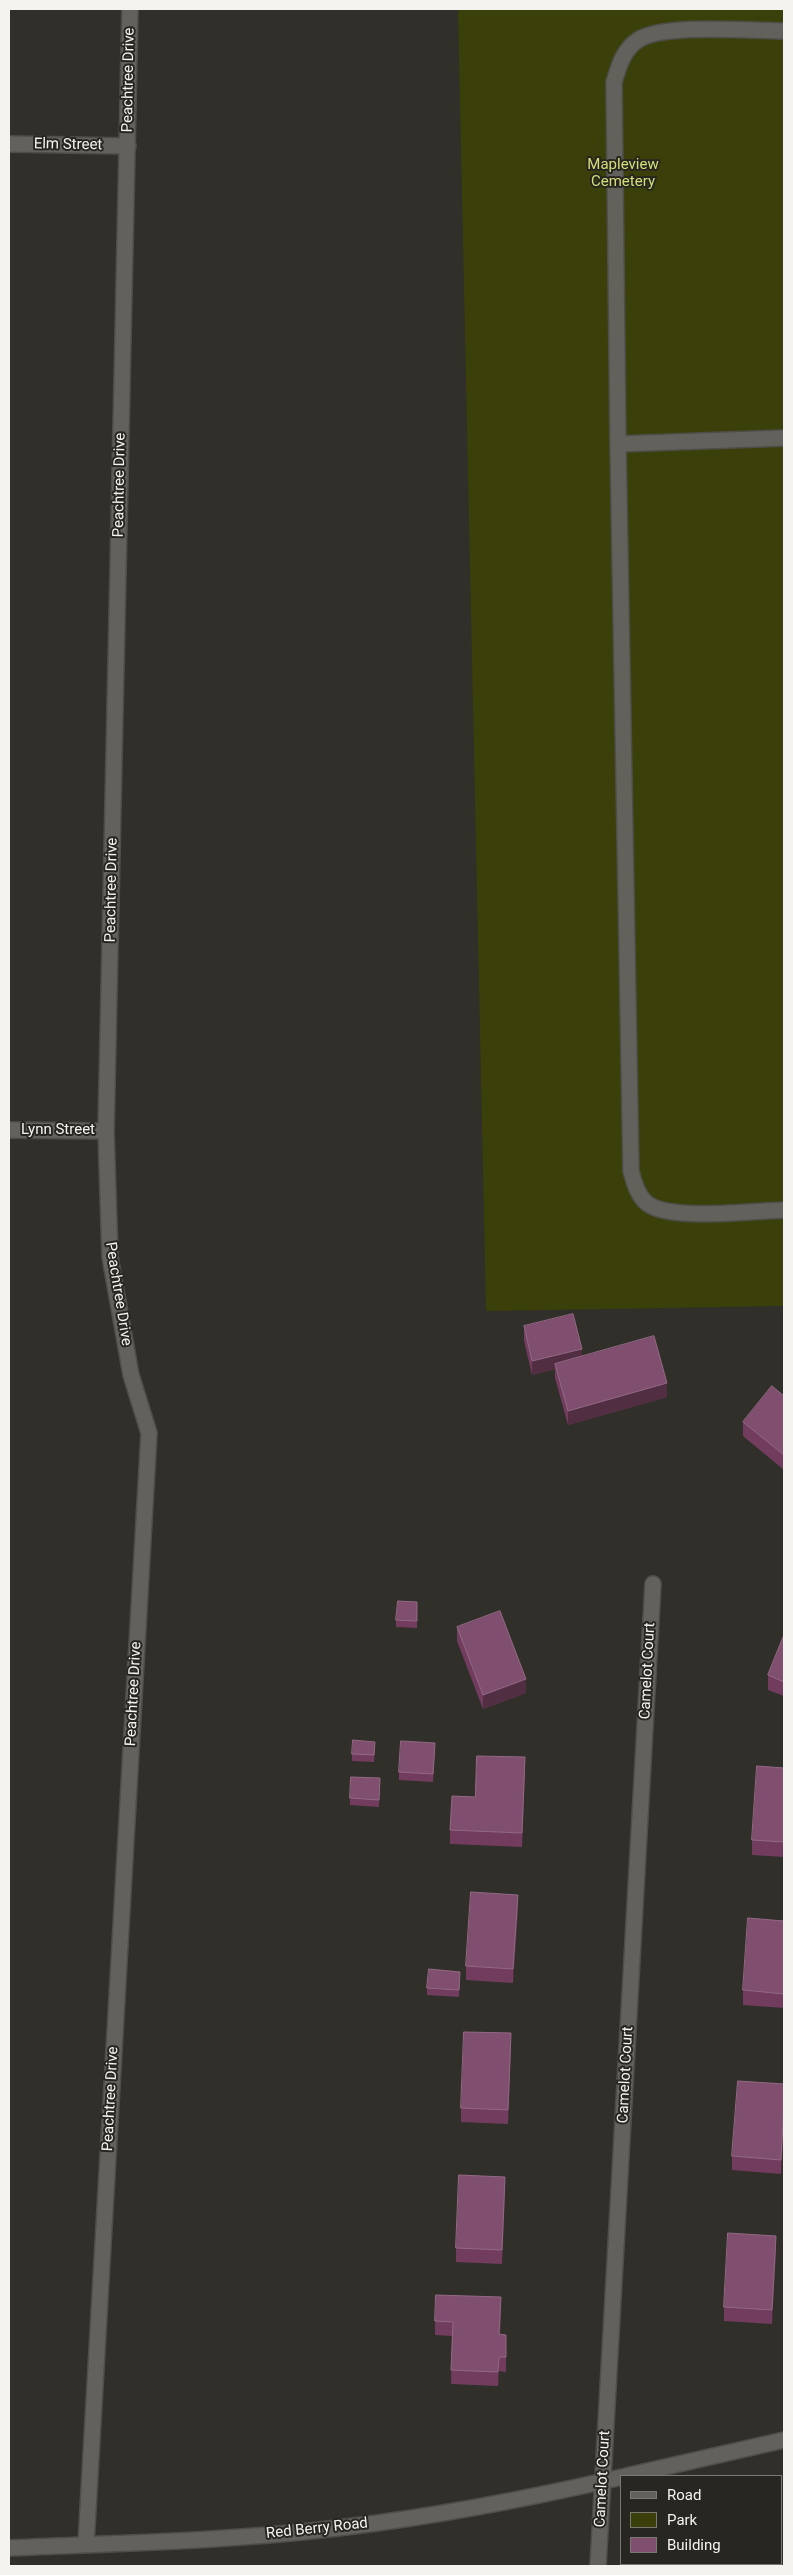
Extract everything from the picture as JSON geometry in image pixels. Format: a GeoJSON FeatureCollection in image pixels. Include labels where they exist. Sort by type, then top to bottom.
{"type":"FeatureCollection","features":[{"type":"Feature","properties":{"kind":"street","name":"Peachtree Drive"},"geometry":{"type":"LineString","coordinates":[[86,2544],[149,1434],[131,1375],[110,1257],[106,1131],[130,9]]}},
{"type":"Feature","properties":{"kind":"street"},"geometry":{"type":"LineString","coordinates":[[784,31],[665,30],[639,39],[623,55],[614,82],[618,444],[631,1171],[636,1188],[648,1204],[676,1214],[784,1210]]}},
{"type":"Feature","properties":{"kind":"street","name":"Elm Street"},"geometry":{"type":"LineString","coordinates":[[9,144],[128,146]]}},
{"type":"Feature","properties":{"kind":"street"},"geometry":{"type":"LineString","coordinates":[[618,444],[784,438]]}},
{"type":"Feature","properties":{"kind":"street","name":"Lynn Street"},"geometry":{"type":"LineString","coordinates":[[9,1130],[106,1131]]}},
{"type":"Feature","properties":{"kind":"street","name":"Camelot Court"},"geometry":{"type":"LineString","coordinates":[[598,2566],[653,1584]]}},
{"type":"Feature","properties":{"kind":"street"},"geometry":{"type":"LineString","coordinates":[[630,2475],[784,2440]]}},
{"type":"Feature","properties":{"kind":"street","name":"Red Berry Road"},"geometry":{"type":"LineString","coordinates":[[9,2548],[258,2535],[345,2527],[527,2498],[620,2478]]}},
{"type":"Feature","properties":{"kind":"green space","name":"Mapleview Cemetery"},"geometry":{"type":"Polygon","coordinates":[[[458,9],[784,9],[784,1306],[486,1311],[458,9]]]}},
{"type":"Feature","properties":{"kind":"building"},"geometry":{"type":"Polygon","coordinates":[[[573,1314],[582,1349],[532,1361],[524,1326],[573,1314]]]}},
{"type":"Feature","properties":{"kind":"building"},"geometry":{"type":"Polygon","coordinates":[[[654,1336],[667,1383],[568,1411],[555,1364],[654,1336]]]}},
{"type":"Feature","properties":{"kind":"building"},"geometry":{"type":"Polygon","coordinates":[[[772,1386],[784,1396],[784,1455],[743,1422],[772,1386]]]}},
{"type":"Feature","properties":{"kind":"building"},"geometry":{"type":"Polygon","coordinates":[[[398,1601],[417,1602],[417,1621],[396,1620],[398,1601]]]}},
{"type":"Feature","properties":{"kind":"building"},"geometry":{"type":"Polygon","coordinates":[[[500,1611],[526,1679],[483,1695],[457,1627],[500,1611]]]}},
{"type":"Feature","properties":{"kind":"building"},"geometry":{"type":"Polygon","coordinates":[[[784,1635],[784,1682],[768,1675],[784,1635]]]}},
{"type":"Feature","properties":{"kind":"building"},"geometry":{"type":"Polygon","coordinates":[[[353,1740],[375,1742],[374,1755],[352,1754],[353,1740]]]}},
{"type":"Feature","properties":{"kind":"building"},"geometry":{"type":"Polygon","coordinates":[[[401,1741],[435,1743],[433,1774],[399,1772],[401,1741]]]}},
{"type":"Feature","properties":{"kind":"building"},"geometry":{"type":"Polygon","coordinates":[[[477,1756],[525,1757],[522,1833],[450,1830],[452,1796],[475,1797],[477,1756]]]}},
{"type":"Feature","properties":{"kind":"building"},"geometry":{"type":"Polygon","coordinates":[[[757,1766],[784,1768],[784,1842],[752,1840],[757,1766]]]}},
{"type":"Feature","properties":{"kind":"building"},"geometry":{"type":"Polygon","coordinates":[[[351,1777],[380,1778],[379,1800],[350,1798],[351,1777]]]}},
{"type":"Feature","properties":{"kind":"building"},"geometry":{"type":"Polygon","coordinates":[[[471,1892],[518,1895],[513,1969],[466,1966],[471,1892]]]}},
{"type":"Feature","properties":{"kind":"building"},"geometry":{"type":"Polygon","coordinates":[[[748,1918],[784,1921],[784,1994],[743,1990],[748,1918]]]}},
{"type":"Feature","properties":{"kind":"building"},"geometry":{"type":"Polygon","coordinates":[[[429,1969],[460,1972],[459,1990],[427,1988],[429,1969]]]}},
{"type":"Feature","properties":{"kind":"building"},"geometry":{"type":"Polygon","coordinates":[[[464,2032],[511,2033],[508,2110],[461,2108],[464,2032]]]}},
{"type":"Feature","properties":{"kind":"building"},"geometry":{"type":"Polygon","coordinates":[[[738,2081],[784,2084],[781,2160],[732,2156],[738,2081]]]}},
{"type":"Feature","properties":{"kind":"building"},"geometry":{"type":"Polygon","coordinates":[[[459,2175],[505,2177],[502,2250],[456,2248],[459,2175]]]}},
{"type":"Feature","properties":{"kind":"building"},"geometry":{"type":"Polygon","coordinates":[[[728,2233],[776,2236],[772,2310],[724,2307],[728,2233]]]}},
{"type":"Feature","properties":{"kind":"building"},"geometry":{"type":"Polygon","coordinates":[[[436,2295],[501,2297],[499,2334],[506,2335],[506,2357],[499,2357],[498,2372],[451,2370],[453,2322],[435,2321],[436,2295]]]}},
{"type":"Feature","properties":{"kind":"building"},"geometry":{"type":"Polygon","coordinates":[[[772,2565],[773,2566],[739,2566],[772,2565]]]}}]}
